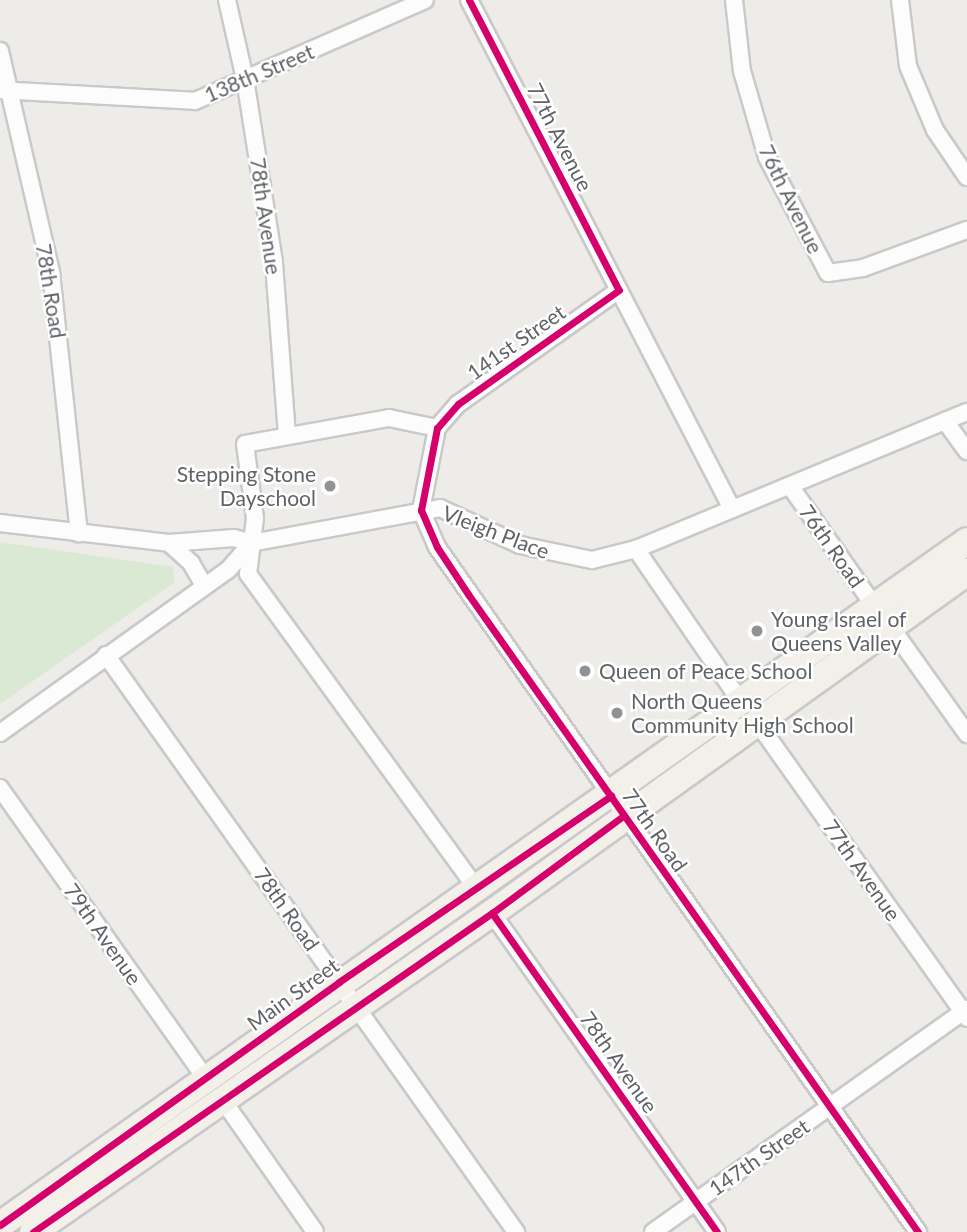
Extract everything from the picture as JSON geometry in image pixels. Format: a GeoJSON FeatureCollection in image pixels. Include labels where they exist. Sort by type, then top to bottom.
{"type":"FeatureCollection","features":[{"type":"Feature","properties":{"kind":"main road","name":"Main Street"},"geometry":{"type":"LineString","coordinates":[[214,1089],[338,982],[477,888],[617,806],[883,616],[967,541]]}},
{"type":"Feature","properties":{"kind":"main road","name":"Main Street"},"geometry":{"type":"LineString","coordinates":[[883,616],[967,572]]}},
{"type":"Feature","properties":{"kind":"main road","name":"Main Street"},"geometry":{"type":"LineString","coordinates":[[14,1221],[214,1089],[355,1005],[492,913],[617,806]]}},
{"type":"Feature","properties":{"kind":"street","name":"78th Avenue"},"geometry":{"type":"LineString","coordinates":[[227,0],[245,79],[274,263],[288,434]]}},
{"type":"Feature","properties":{"kind":"street","name":"138th Street"},"geometry":{"type":"LineString","coordinates":[[4,90],[195,100],[425,0]]}},
{"type":"Feature","properties":{"kind":"street","name":"77th Avenue"},"geometry":{"type":"LineString","coordinates":[[469,0],[732,509]]}},
{"type":"Feature","properties":{"kind":"street","name":"76th Avenue"},"geometry":{"type":"LineString","coordinates":[[734,0],[742,71],[767,157],[828,273],[863,268],[967,229]]}},
{"type":"Feature","properties":{"kind":"street"},"geometry":{"type":"LineString","coordinates":[[900,0],[908,66],[935,131],[967,177]]}},
{"type":"Feature","properties":{"kind":"street","name":"78th Road"},"geometry":{"type":"LineString","coordinates":[[0,51],[4,90],[51,272],[79,534]]}},
{"type":"Feature","properties":{"kind":"street","name":"141st Street"},"geometry":{"type":"LineString","coordinates":[[437,428],[458,404],[619,290]]}},
{"type":"Feature","properties":{"kind":"street","name":"Vleigh Place"},"geometry":{"type":"LineString","coordinates":[[0,523],[169,543],[234,538],[251,543],[440,508],[520,545],[554,555],[592,560],[636,549],[967,412]]}},
{"type":"Feature","properties":{"kind":"street"},"geometry":{"type":"LineString","coordinates":[[421,510],[437,428],[389,418],[288,434],[245,444],[255,518],[248,573],[477,888]]}},
{"type":"Feature","properties":{"kind":"street"},"geometry":{"type":"LineString","coordinates":[[945,421],[967,452]]}},
{"type":"Feature","properties":{"kind":"street","name":"76th Road"},"geometry":{"type":"LineString","coordinates":[[790,486],[967,734]]}},
{"type":"Feature","properties":{"kind":"street","name":"77th Road"},"geometry":{"type":"LineString","coordinates":[[421,510],[460,582],[918,1232]]}},
{"type":"Feature","properties":{"kind":"street"},"geometry":{"type":"LineString","coordinates":[[169,543],[191,563],[203,584]]}},
{"type":"Feature","properties":{"kind":"street"},"geometry":{"type":"LineString","coordinates":[[0,733],[203,584],[237,563],[251,543]]}},
{"type":"Feature","properties":{"kind":"street","name":"77th Avenue"},"geometry":{"type":"LineString","coordinates":[[636,549],[749,712],[966,1013]]}},
{"type":"Feature","properties":{"kind":"street","name":"78th Road"},"geometry":{"type":"LineString","coordinates":[[106,655],[516,1232]]}},
{"type":"Feature","properties":{"kind":"street","name":"79th Avenue"},"geometry":{"type":"LineString","coordinates":[[0,788],[315,1232]]}},
{"type":"Feature","properties":{"kind":"street","name":"78th Avenue"},"geometry":{"type":"LineString","coordinates":[[492,913],[717,1232]]}},
{"type":"Feature","properties":{"kind":"street","name":"147th Street"},"geometry":{"type":"LineString","coordinates":[[653,1232],[966,1013]]}},
{"type":"Feature","properties":{"kind":"green space"},"geometry":{"type":"Polygon","coordinates":[[[0,542],[173,567],[175,582],[0,704],[0,542]]]}},
{"type":"Feature","properties":{"kind":"cycle path"},"geometry":{"type":"LineString","coordinates":[[469,0],[619,290],[458,404],[437,428],[421,510],[437,547],[468,594],[918,1232]]}},
{"type":"Feature","properties":{"kind":"cycle path"},"geometry":{"type":"LineString","coordinates":[[0,1225],[339,982],[611,796]]}},
{"type":"Feature","properties":{"kind":"cycle path"},"geometry":{"type":"LineString","coordinates":[[33,1232],[492,913],[623,816]]}},
{"type":"Feature","properties":{"kind":"cycle path"},"geometry":{"type":"LineString","coordinates":[[492,913],[717,1232]]}},
{"type":"Feature","properties":{"kind":"place","name":"Stepping Stone Dayschool"},"geometry":{"type":"Point","coordinates":[330,486]}},
{"type":"Feature","properties":{"kind":"place","name":"Young Israel of Queens Valley"},"geometry":{"type":"Point","coordinates":[757,631]}},
{"type":"Feature","properties":{"kind":"place","name":"Queen of Peace School"},"geometry":{"type":"Point","coordinates":[585,671]}},
{"type":"Feature","properties":{"kind":"place","name":"North Queens Community High School"},"geometry":{"type":"Point","coordinates":[617,713]}}]}
